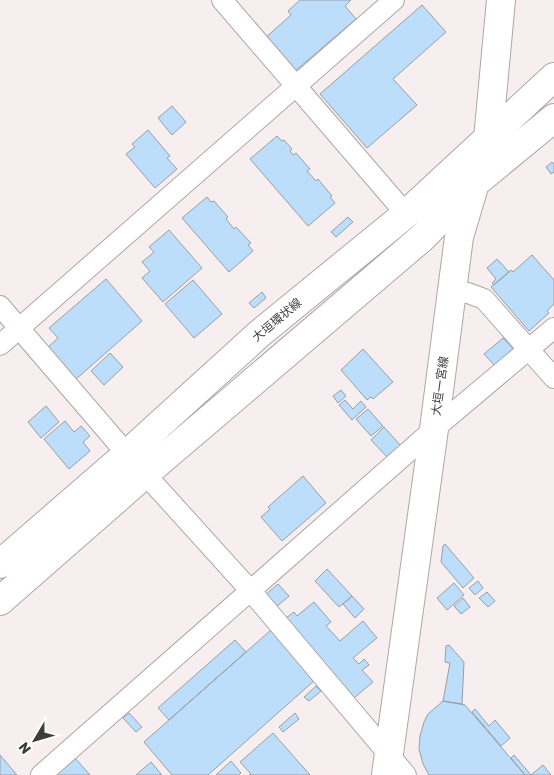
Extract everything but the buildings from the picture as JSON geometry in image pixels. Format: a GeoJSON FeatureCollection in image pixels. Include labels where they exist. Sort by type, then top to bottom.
{"type":"FeatureCollection","features":[{"type":"Feature","properties":{"kind":"main road","name":"大垣一宮線"},"geometry":{"type":"LineString","coordinates":[[394,768],[452,292],[460,236],[488,139],[501,0]]}},
{"type":"Feature","properties":{"kind":"main road","name":"大垣環状線"},"geometry":{"type":"LineString","coordinates":[[0,564],[127,454],[259,334],[406,214],[554,77]]}},
{"type":"Feature","properties":{"kind":"main road"},"geometry":{"type":"LineString","coordinates":[[0,601],[145,474],[423,237],[474,184],[554,118]]}},
{"type":"Feature","properties":{"kind":"street"},"geometry":{"type":"LineString","coordinates":[[222,0],[406,214]]}},
{"type":"Feature","properties":{"kind":"street"},"geometry":{"type":"LineString","coordinates":[[0,345],[394,0]]}},
{"type":"Feature","properties":{"kind":"street"},"geometry":{"type":"LineString","coordinates":[[452,292],[468,293],[484,299],[554,378]]}},
{"type":"Feature","properties":{"kind":"street"},"geometry":{"type":"LineString","coordinates":[[0,306],[127,454]]}},
{"type":"Feature","properties":{"kind":"street"},"geometry":{"type":"LineString","coordinates":[[41,775],[250,590],[554,328]]}},
{"type":"Feature","properties":{"kind":"street"},"geometry":{"type":"LineString","coordinates":[[145,474],[250,590],[394,768]]}}]}
